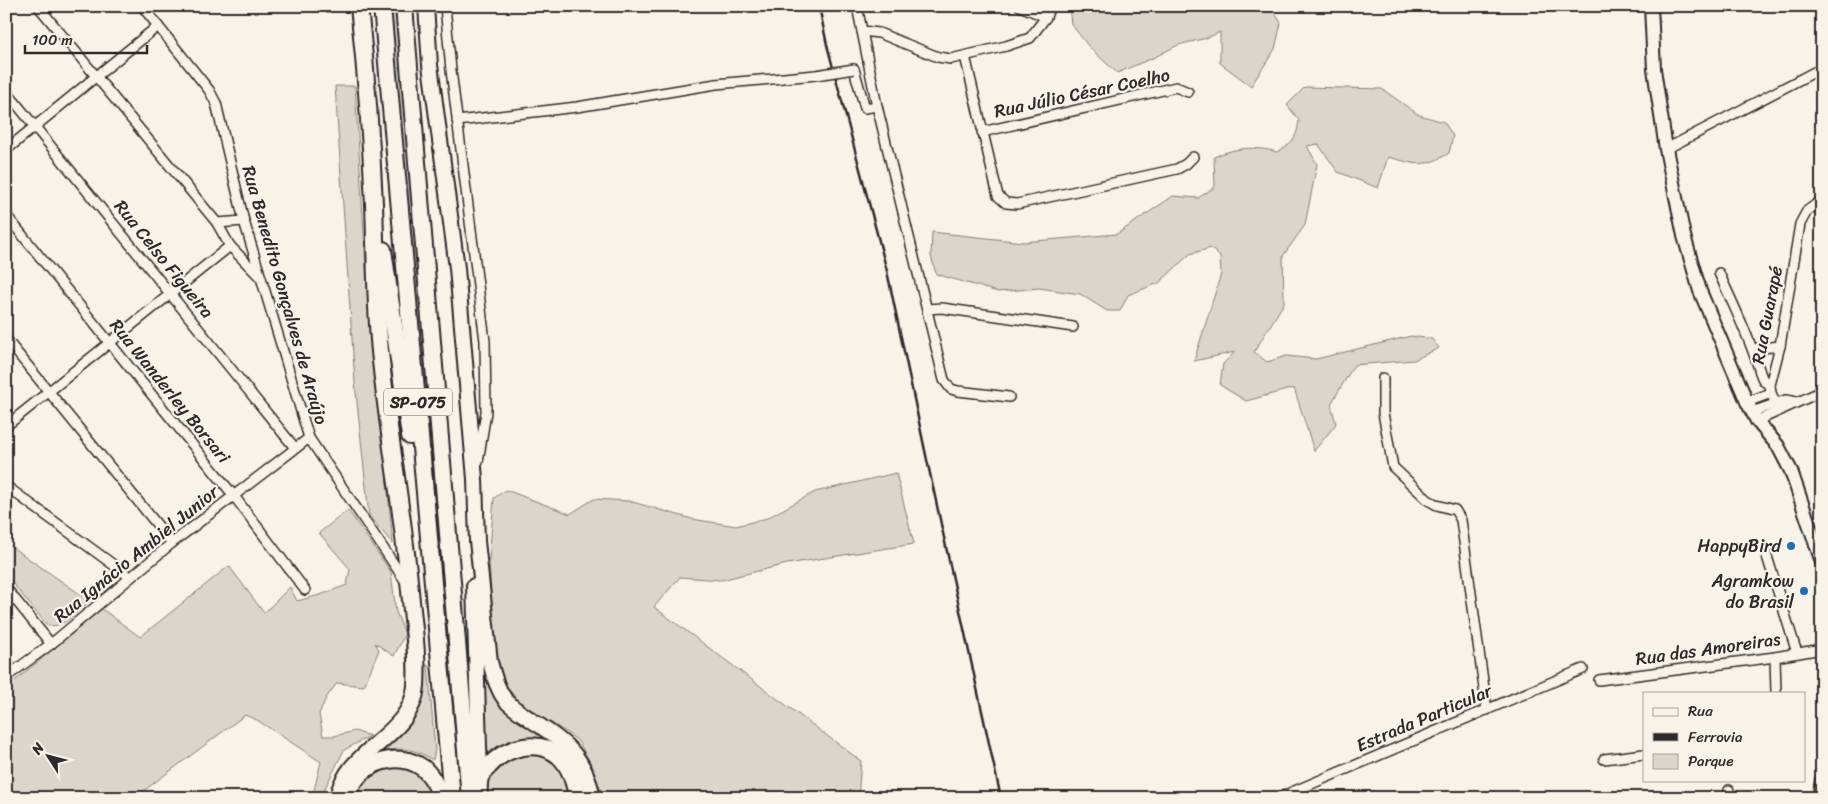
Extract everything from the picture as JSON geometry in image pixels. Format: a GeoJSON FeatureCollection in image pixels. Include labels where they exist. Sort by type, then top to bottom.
{"type":"FeatureCollection","features":[{"type":"Feature","properties":{"kind":"highway"},"geometry":{"type":"LineString","coordinates":[[338,798],[343,781],[354,763],[397,726],[407,714],[413,702],[416,687],[416,653],[404,524],[387,410],[377,322],[374,204],[359,6]]}},
{"type":"Feature","properties":{"kind":"highway","name":"SP-075"},"geometry":{"type":"LineString","coordinates":[[382,6],[452,798]]}},
{"type":"Feature","properties":{"kind":"highway","name":"SP-075"},"geometry":{"type":"LineString","coordinates":[[404,6],[470,798]]}},
{"type":"Feature","properties":{"kind":"highway"},"geometry":{"type":"LineString","coordinates":[[374,204],[434,580]]}},
{"type":"Feature","properties":{"kind":"highway"},"geometry":{"type":"LineString","coordinates":[[479,798],[480,778],[492,762],[506,752],[519,747],[531,746],[544,748],[559,756],[572,776],[578,798]]}},
{"type":"Feature","properties":{"kind":"highway"},"geometry":{"type":"LineString","coordinates":[[346,798],[353,781],[364,770],[380,762],[396,759],[412,762],[423,769],[439,790],[441,798]]}},
{"type":"Feature","properties":{"kind":"main road"},"geometry":{"type":"LineString","coordinates":[[426,6],[430,65],[457,268],[475,479],[477,540],[490,662],[498,686],[507,702],[517,711],[561,739],[576,754],[585,772],[593,798]]}},
{"type":"Feature","properties":{"kind":"main road"},"geometry":{"type":"LineString","coordinates":[[1652,6],[1654,69],[1666,149],[1684,236],[1700,291],[1752,412],[1778,446],[1792,475],[1822,562]]}},
{"type":"Feature","properties":{"kind":"main road"},"geometry":{"type":"LineString","coordinates":[[1778,446],[1796,454],[1792,475]]}},
{"type":"Feature","properties":{"kind":"main road"},"geometry":{"type":"LineString","coordinates":[[477,540],[474,561],[480,778]]}},
{"type":"Feature","properties":{"kind":"main road"},"geometry":{"type":"LineString","coordinates":[[1819,798],[1822,780]]}},
{"type":"Feature","properties":{"kind":"street"},"geometry":{"type":"LineString","coordinates":[[38,6],[217,223],[230,246],[262,280]]}},
{"type":"Feature","properties":{"kind":"street","name":"Rua Benedito Gonçalves de Araújo"},"geometry":{"type":"LineString","coordinates":[[142,6],[209,90],[216,103],[244,221],[309,438],[410,589]]}},
{"type":"Feature","properties":{"kind":"street"},"geometry":{"type":"LineString","coordinates":[[445,6],[457,121],[485,341],[486,412],[475,479]]}},
{"type":"Feature","properties":{"kind":"street"},"geometry":{"type":"LineString","coordinates":[[857,6],[877,106],[944,380],[951,389],[958,391],[1009,397]]}},
{"type":"Feature","properties":{"kind":"street"},"geometry":{"type":"LineString","coordinates":[[1020,6],[1046,16]]}},
{"type":"Feature","properties":{"kind":"street"},"geometry":{"type":"LineString","coordinates":[[862,31],[879,33],[944,58],[965,56],[1030,38],[1046,16],[1050,6]]}},
{"type":"Feature","properties":{"kind":"street"},"geometry":{"type":"LineString","coordinates":[[6,150],[158,26]]}},
{"type":"Feature","properties":{"kind":"street"},"geometry":{"type":"LineString","coordinates":[[965,56],[998,196],[1006,203],[1018,204],[1177,169],[1193,157]]}},
{"type":"Feature","properties":{"kind":"street"},"geometry":{"type":"LineString","coordinates":[[1666,149],[1822,68]]}},
{"type":"Feature","properties":{"kind":"street"},"geometry":{"type":"LineString","coordinates":[[457,121],[577,107],[716,84],[816,75],[854,69],[865,108],[877,106]]}},
{"type":"Feature","properties":{"kind":"street","name":"Rua Júlio César Coelho"},"geometry":{"type":"LineString","coordinates":[[982,132],[1176,87],[1188,92]]}},
{"type":"Feature","properties":{"kind":"street","name":"Rua Celso Figueira"},"geometry":{"type":"LineString","coordinates":[[6,91],[295,448]]}},
{"type":"Feature","properties":{"kind":"street","name":"Rua Guarapé"},"geometry":{"type":"LineString","coordinates":[[1770,389],[1780,346],[1800,224],[1807,211],[1822,200]]}},
{"type":"Feature","properties":{"kind":"street","name":"Rua Wanderley Borsari"},"geometry":{"type":"LineString","coordinates":[[6,215],[234,496],[305,590]]}},
{"type":"Feature","properties":{"kind":"street"},"geometry":{"type":"LineString","coordinates":[[217,223],[244,221]]}},
{"type":"Feature","properties":{"kind":"street"},"geometry":{"type":"LineString","coordinates":[[6,426],[230,246]]}},
{"type":"Feature","properties":{"kind":"street"},"geometry":{"type":"LineString","coordinates":[[1719,273],[1753,349],[1762,377],[1770,389],[1777,407]]}},
{"type":"Feature","properties":{"kind":"street"},"geometry":{"type":"LineString","coordinates":[[927,309],[942,308],[1073,327]]}},
{"type":"Feature","properties":{"kind":"street"},"geometry":{"type":"LineString","coordinates":[[6,339],[172,543]]}},
{"type":"Feature","properties":{"kind":"street"},"geometry":{"type":"LineString","coordinates":[[1753,349],[1780,346]]}},
{"type":"Feature","properties":{"kind":"street"},"geometry":{"type":"LineString","coordinates":[[1383,378],[1383,413],[1393,467],[1428,500],[1437,505],[1455,510],[1461,520],[1487,710]]}},
{"type":"Feature","properties":{"kind":"street"},"geometry":{"type":"LineString","coordinates":[[1752,412],[1770,389]]}},
{"type":"Feature","properties":{"kind":"street"},"geometry":{"type":"LineString","coordinates":[[1752,412],[1797,402],[1822,392]]}},
{"type":"Feature","properties":{"kind":"street","name":"Rua Ignácio Ambiel Junior"},"geometry":{"type":"LineString","coordinates":[[6,677],[51,644],[172,543],[309,438]]}},
{"type":"Feature","properties":{"kind":"street"},"geometry":{"type":"LineString","coordinates":[[6,486],[130,577]]}},
{"type":"Feature","properties":{"kind":"street"},"geometry":{"type":"LineString","coordinates":[[1764,550],[1797,653]]}},
{"type":"Feature","properties":{"kind":"street"},"geometry":{"type":"LineString","coordinates":[[6,588],[51,644]]}},
{"type":"Feature","properties":{"kind":"street","name":"Rua das Amoreiras"},"geometry":{"type":"LineString","coordinates":[[1599,680],[1776,657],[1822,649]]}},
{"type":"Feature","properties":{"kind":"street"},"geometry":{"type":"LineString","coordinates":[[1776,657],[1776,692]]}},
{"type":"Feature","properties":{"kind":"street","name":"Estrada Particular"},"geometry":{"type":"LineString","coordinates":[[1278,798],[1584,669]]}},
{"type":"Feature","properties":{"kind":"street"},"geometry":{"type":"LineString","coordinates":[[1604,759],[1643,754]]}},
{"type":"Feature","properties":{"kind":"green space"},"geometry":{"type":"Polygon","coordinates":[[[388,6],[400,6],[466,798],[456,798],[388,6]]]}},
{"type":"Feature","properties":{"kind":"green space"},"geometry":{"type":"Polygon","coordinates":[[[1069,6],[1271,6],[1281,23],[1275,49],[1251,86],[1220,63],[1220,32],[1207,38],[1178,45],[1117,73],[1090,48],[1071,24],[1069,6]]]}},
{"type":"Feature","properties":{"kind":"green space"},"geometry":{"type":"Polygon","coordinates":[[[335,86],[355,86],[366,266],[393,544],[369,516],[355,383],[335,86]]]}},
{"type":"Feature","properties":{"kind":"green space"},"geometry":{"type":"Polygon","coordinates":[[[1305,87],[1382,89],[1419,115],[1444,122],[1453,136],[1449,153],[1426,163],[1419,164],[1388,157],[1378,188],[1338,172],[1318,144],[1307,146],[1317,164],[1305,225],[1283,256],[1284,303],[1254,352],[1267,362],[1286,356],[1316,359],[1411,336],[1432,339],[1439,348],[1414,360],[1354,365],[1331,404],[1336,424],[1314,451],[1294,388],[1246,401],[1220,385],[1223,364],[1235,352],[1194,361],[1221,274],[1220,257],[1211,248],[1190,254],[1159,283],[1128,295],[1120,311],[1107,311],[1080,294],[1039,288],[998,292],[936,274],[931,256],[932,232],[1023,242],[1117,234],[1173,196],[1198,198],[1215,187],[1214,157],[1246,148],[1277,152],[1287,146],[1297,131],[1299,120],[1287,105],[1305,87]]]}},
{"type":"Feature","properties":{"kind":"green space"},"geometry":{"type":"Polygon","coordinates":[[[896,473],[914,544],[787,564],[721,580],[680,577],[654,607],[861,761],[858,798],[603,798],[593,767],[578,741],[521,704],[507,687],[499,671],[494,637],[489,561],[494,498],[506,490],[570,514],[594,499],[629,501],[692,519],[736,526],[767,518],[815,492],[896,473]]]}},
{"type":"Feature","properties":{"kind":"green space"},"geometry":{"type":"Polygon","coordinates":[[[348,510],[391,572],[396,612],[405,634],[394,656],[375,643],[379,650],[364,686],[337,683],[326,698],[319,714],[323,736],[334,736],[355,731],[370,736],[344,750],[324,790],[323,798],[312,798],[321,762],[257,720],[245,715],[134,798],[8,798],[6,796],[6,688],[102,609],[140,637],[229,566],[264,613],[290,587],[297,601],[347,585],[350,569],[319,533],[348,510]]]}},
{"type":"Feature","properties":{"kind":"green space"},"geometry":{"type":"Polygon","coordinates":[[[6,543],[90,601],[63,623],[52,626],[46,624],[6,575],[6,543]]]}},
{"type":"Feature","properties":{"kind":"green space"},"geometry":{"type":"Polygon","coordinates":[[[428,665],[435,750],[433,760],[408,750],[380,751],[423,666],[428,665]]]}},
{"type":"Feature","properties":{"kind":"green space"},"geometry":{"type":"Polygon","coordinates":[[[481,666],[490,689],[501,705],[561,746],[549,746],[486,764],[481,666]]]}},
{"type":"Feature","properties":{"kind":"green space"},"geometry":{"type":"Polygon","coordinates":[[[532,750],[560,764],[574,798],[485,798],[487,777],[492,770],[505,760],[532,750]]]}},
{"type":"Feature","properties":{"kind":"green space"},"geometry":{"type":"Polygon","coordinates":[[[397,762],[422,773],[436,798],[352,798],[359,777],[397,762]]]}},
{"type":"Feature","properties":{"kind":"railway"},"geometry":{"type":"LineString","coordinates":[[819,6],[827,45],[887,271],[1001,798]]}},
{"type":"Feature","properties":{"kind":"place","name":"HappyBird"},"geometry":{"type":"Point","coordinates":[1791,546]}},
{"type":"Feature","properties":{"kind":"place","name":"Agramkow do Brasil"},"geometry":{"type":"Point","coordinates":[1804,591]}}]}
